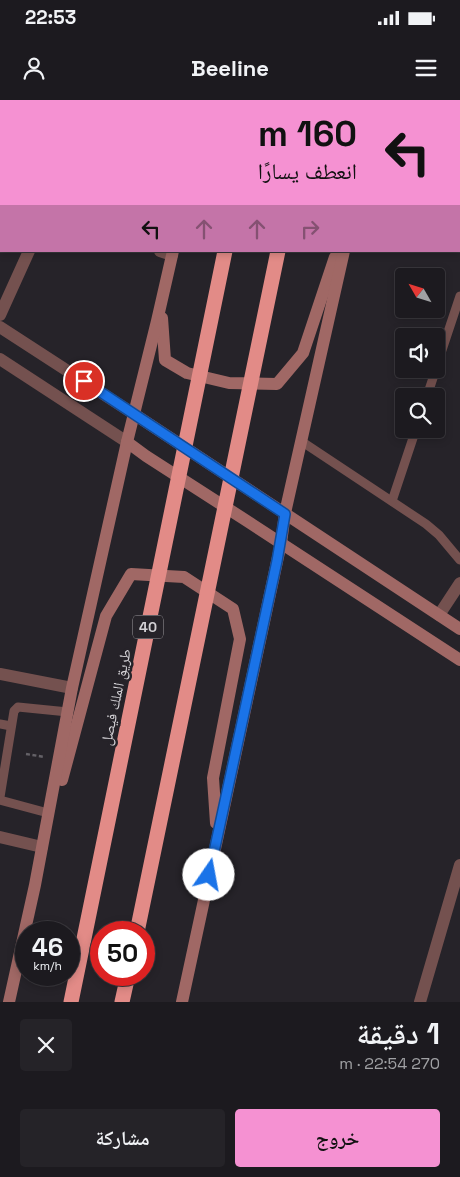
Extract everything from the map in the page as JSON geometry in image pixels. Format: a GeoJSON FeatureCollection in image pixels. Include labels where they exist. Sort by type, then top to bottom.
{"type":"FeatureCollection","features":[{"type":"Feature","properties":{"kind":"highway","name":"طريق الملك فيصل"},"geometry":{"type":"LineString","coordinates":[[71,1002],[224,252]]}},
{"type":"Feature","properties":{"kind":"highway"},"geometry":{"type":"LineString","coordinates":[[139,921],[278,252]]}},
{"type":"Feature","properties":{"kind":"highway"},"geometry":{"type":"LineString","coordinates":[[122,1002],[126,986]]}},
{"type":"Feature","properties":{"kind":"main road"},"geometry":{"type":"LineString","coordinates":[[161,303],[165,360],[188,373],[228,383],[277,384],[303,353],[337,252]]}},
{"type":"Feature","properties":{"kind":"main road"},"geometry":{"type":"LineString","coordinates":[[182,1002],[281,542],[285,514],[344,252]]}},
{"type":"Feature","properties":{"kind":"main road"},"geometry":{"type":"LineString","coordinates":[[9,1002],[35,884],[72,688],[127,442],[161,303],[168,253]]}},
{"type":"Feature","properties":{"kind":"main road"},"geometry":{"type":"LineString","coordinates":[[134,414],[460,629]]}},
{"type":"Feature","properties":{"kind":"main road"},"geometry":{"type":"LineString","coordinates":[[127,442],[460,660]]}},
{"type":"Feature","properties":{"kind":"main road"},"geometry":{"type":"LineString","coordinates":[[35,884],[106,616],[131,574],[184,577],[233,609],[240,640],[213,778],[217,838]]}},
{"type":"Feature","properties":{"kind":"street"},"geometry":{"type":"LineString","coordinates":[[0,315],[29,252]]}},
{"type":"Feature","properties":{"kind":"street"},"geometry":{"type":"LineString","coordinates":[[0,327],[134,414]]}},
{"type":"Feature","properties":{"kind":"street"},"geometry":{"type":"LineString","coordinates":[[0,358],[127,442]]}},
{"type":"Feature","properties":{"kind":"street"},"geometry":{"type":"LineString","coordinates":[[439,615],[460,583]]}},
{"type":"Feature","properties":{"kind":"street"},"geometry":{"type":"LineString","coordinates":[[0,674],[72,688]]}},
{"type":"Feature","properties":{"kind":"street"},"geometry":{"type":"LineString","coordinates":[[0,837],[42,847]]}},
{"type":"Feature","properties":{"kind":"street"},"geometry":{"type":"LineString","coordinates":[[420,1002],[459,869]]}},
{"type":"Feature","properties":{"kind":"lane"},"geometry":{"type":"LineString","coordinates":[[445,341],[460,296]]}},
{"type":"Feature","properties":{"kind":"lane"},"geometry":{"type":"LineString","coordinates":[[392,501],[413,438]]}},
{"type":"Feature","properties":{"kind":"lane"},"geometry":{"type":"LineString","coordinates":[[301,441],[426,524],[440,535],[460,560]]}},
{"type":"Feature","properties":{"kind":"lane"},"geometry":{"type":"LineString","coordinates":[[48,813],[0,798],[14,710],[18,707],[68,712]]}},
{"type":"Feature","properties":{"kind":"lane"},"geometry":{"type":"LineString","coordinates":[[0,724],[11,726]]}},
{"type":"Feature","properties":{"kind":"path"},"geometry":{"type":"LineString","coordinates":[[26,754],[59,759]]}},
{"type":"Feature","properties":{"kind":"route"},"geometry":{"type":"LineString","coordinates":[[84,381],[285,514],[277,561],[209,875]]}}]}
